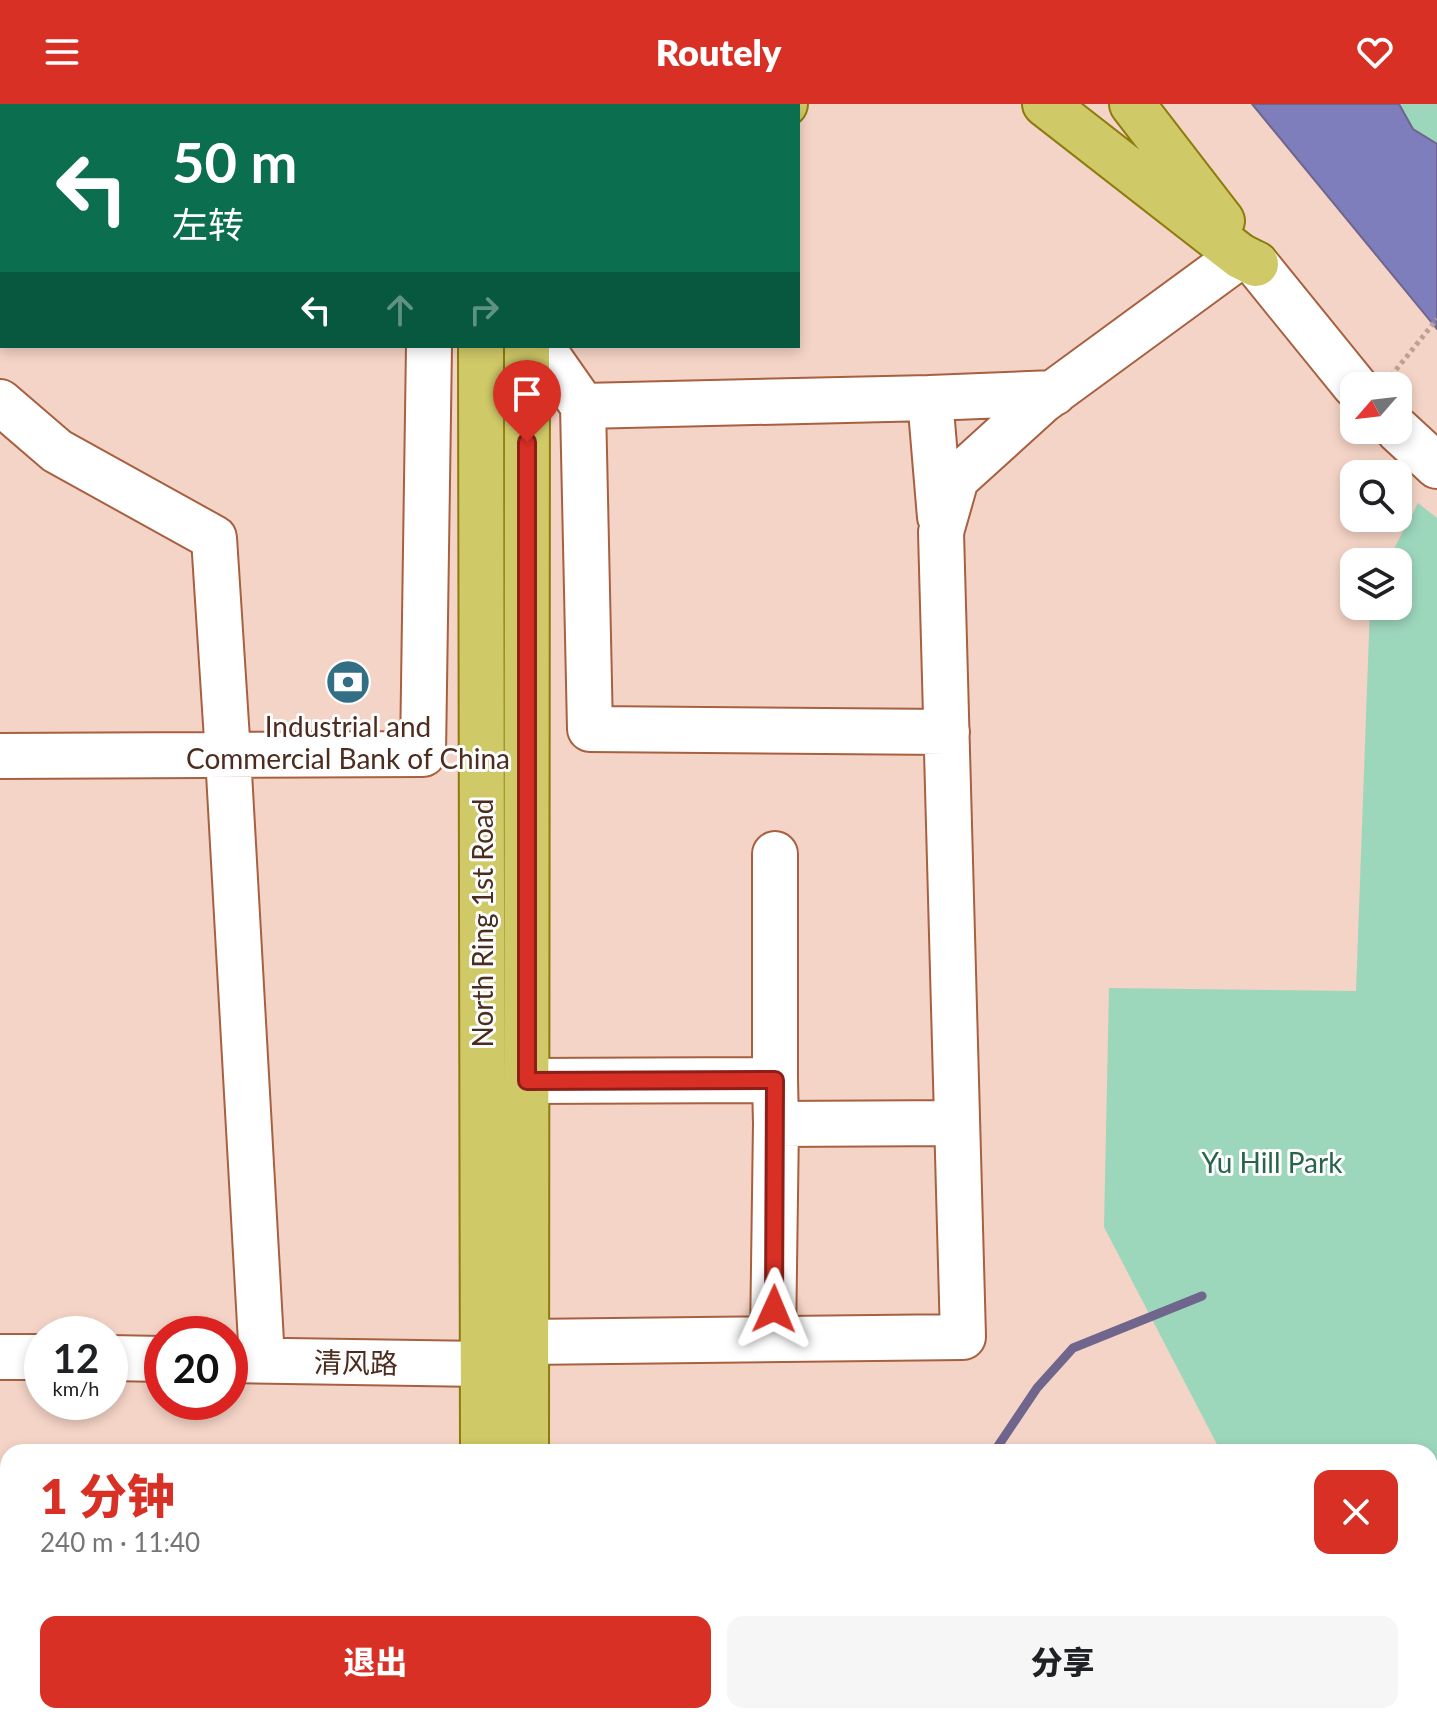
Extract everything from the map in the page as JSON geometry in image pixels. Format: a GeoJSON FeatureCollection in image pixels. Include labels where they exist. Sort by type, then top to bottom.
{"type":"FeatureCollection","features":[{"type":"Feature","properties":{"kind":"main road"},"geometry":{"type":"LineString","coordinates":[[1045,104],[1248,260]]}},
{"type":"Feature","properties":{"kind":"main road"},"geometry":{"type":"LineString","coordinates":[[1132,104],[1248,260]]}},
{"type":"Feature","properties":{"kind":"main road","name":"North Ring 1st Road"},"geometry":{"type":"LineString","coordinates":[[481,348],[483,1444]]}},
{"type":"Feature","properties":{"kind":"main road","name":"North Ring 1st Road"},"geometry":{"type":"LineString","coordinates":[[526,1444],[527,348]]}},
{"type":"Feature","properties":{"kind":"street"},"geometry":{"type":"LineString","coordinates":[[941,532],[956,479],[1042,401],[1248,260],[1343,372]]}},
{"type":"Feature","properties":{"kind":"street"},"geometry":{"type":"LineString","coordinates":[[0,756],[423,754],[429,348]]}},
{"type":"Feature","properties":{"kind":"street"},"geometry":{"type":"LineString","coordinates":[[542,348],[583,406],[590,729],[947,732]]}},
{"type":"Feature","properties":{"kind":"street"},"geometry":{"type":"LineString","coordinates":[[583,406],[1054,393]]}},
{"type":"Feature","properties":{"kind":"street"},"geometry":{"type":"LineString","coordinates":[[526,1342],[963,1337],[941,532],[930,398]]}},
{"type":"Feature","properties":{"kind":"street"},"geometry":{"type":"LineString","coordinates":[[0,402],[57,451],[214,538],[228,755],[245,1316]]}},
{"type":"Feature","properties":{"kind":"street"},"geometry":{"type":"LineString","coordinates":[[1412,443],[1437,466]]}},
{"type":"Feature","properties":{"kind":"street"},"geometry":{"type":"LineString","coordinates":[[773,1339],[775,854]]}},
{"type":"Feature","properties":{"kind":"street"},"geometry":{"type":"LineString","coordinates":[[527,1081],[775,1080]]}},
{"type":"Feature","properties":{"kind":"street"},"geometry":{"type":"LineString","coordinates":[[776,1124],[957,1123]]}},
{"type":"Feature","properties":{"kind":"street"},"geometry":{"type":"LineString","coordinates":[[0,1357],[24,1357]]}},
{"type":"Feature","properties":{"kind":"street","name":"清风路"},"geometry":{"type":"LineString","coordinates":[[248,1360],[483,1364]]}},
{"type":"Feature","properties":{"kind":"path"},"geometry":{"type":"LineString","coordinates":[[1394,372],[1437,319]]}},
{"type":"Feature","properties":{"kind":"green space"},"geometry":{"type":"Polygon","coordinates":[[[1399,104],[1437,104],[1437,144],[1413,129],[1399,104]]]}},
{"type":"Feature","properties":{"kind":"green space","name":"Yu Hill Park"},"geometry":{"type":"Polygon","coordinates":[[[1418,503],[1437,518],[1437,1444],[1217,1444],[1104,1227],[1109,988],[1356,991],[1369,620],[1412,620],[1412,548],[1394,548],[1403,532],[1412,532],[1412,514],[1418,503]]]}},
{"type":"Feature","properties":{"kind":"water"},"geometry":{"type":"Polygon","coordinates":[[[1252,104],[1399,104],[1413,129],[1437,144],[1437,329],[1252,104]]]}},
{"type":"Feature","properties":{"kind":"waterway"},"geometry":{"type":"LineString","coordinates":[[999,1444],[1037,1388],[1073,1348],[1202,1296]]}},
{"type":"Feature","properties":{"kind":"place","name":"Industrial and Commercial Bank of China"},"geometry":{"type":"Point","coordinates":[348,682]}},
{"type":"Feature","properties":{"kind":"route"},"geometry":{"type":"LineString","coordinates":[[527,442],[527,1081],[775,1080],[774,1309]]}}]}
